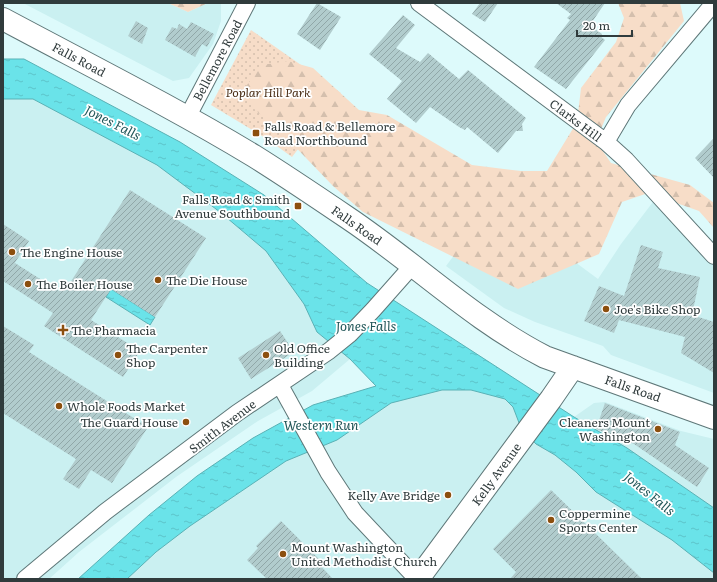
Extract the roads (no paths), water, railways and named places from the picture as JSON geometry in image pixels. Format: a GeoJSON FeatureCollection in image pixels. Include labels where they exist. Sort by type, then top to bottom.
{"type":"FeatureCollection","features":[{"type":"Feature","properties":{"kind":"main road","name":"Falls Road"},"geometry":{"type":"LineString","coordinates":[[3,19],[187,118],[255,157],[343,215],[508,337],[545,357],[714,418]]}},
{"type":"Feature","properties":{"kind":"main road","name":"Kelly Avenue"},"geometry":{"type":"LineString","coordinates":[[418,579],[551,399],[572,367]]}},
{"type":"Feature","properties":{"kind":"street","name":"Bellemore Road"},"geometry":{"type":"LineString","coordinates":[[187,118],[247,3]]}},
{"type":"Feature","properties":{"kind":"street","name":"Clarks Hill"},"geometry":{"type":"LineString","coordinates":[[419,3],[606,142],[626,160],[714,256]]}},
{"type":"Feature","properties":{"kind":"street"},"geometry":{"type":"LineString","coordinates":[[606,142],[628,104],[714,3]]}},
{"type":"Feature","properties":{"kind":"street","name":"Smith Avenue"},"geometry":{"type":"LineString","coordinates":[[25,579],[114,505],[237,413],[309,366],[350,334],[412,266]]}},
{"type":"Feature","properties":{"kind":"street"},"geometry":{"type":"LineString","coordinates":[[280,385],[328,472],[355,513],[418,579]]}},
{"type":"Feature","properties":{"kind":"water"},"geometry":{"type":"Polygon","coordinates":[[[3,59],[24,59],[180,142],[264,195],[367,283],[574,417],[627,448],[714,508],[714,573],[672,540],[596,492],[576,472],[555,455],[536,444],[521,428],[513,407],[505,399],[471,390],[442,390],[391,403],[337,440],[286,461],[190,526],[156,552],[127,579],[78,579],[149,515],[197,476],[253,438],[313,405],[376,386],[350,359],[317,332],[304,304],[266,251],[220,212],[157,165],[33,99],[3,99],[3,59]]]}},
{"type":"Feature","properties":{"kind":"water"},"geometry":{"type":"Polygon","coordinates":[[[111,289],[155,317],[150,325],[106,297],[111,289]]]}},
{"type":"Feature","properties":{"kind":"place","name":"Falls Road & Bellemore Road Northbound"},"geometry":{"type":"Point","coordinates":[256,133]}},
{"type":"Feature","properties":{"kind":"place","name":"Falls Road & Smith Avenue Southbound"},"geometry":{"type":"Point","coordinates":[298,206]}},
{"type":"Feature","properties":{"kind":"place","name":"The Engine House"},"geometry":{"type":"Point","coordinates":[12,252]}},
{"type":"Feature","properties":{"kind":"place","name":"The Die House"},"geometry":{"type":"Point","coordinates":[158,280]}},
{"type":"Feature","properties":{"kind":"place","name":"The Boiler House"},"geometry":{"type":"Point","coordinates":[28,284]}},
{"type":"Feature","properties":{"kind":"place","name":"Joe's Bike Shop"},"geometry":{"type":"Point","coordinates":[606,309]}},
{"type":"Feature","properties":{"kind":"place","name":"The Pharmacia"},"geometry":{"type":"Point","coordinates":[63,330]}},
{"type":"Feature","properties":{"kind":"place","name":"The Carpenter Shop"},"geometry":{"type":"Point","coordinates":[118,355]}},
{"type":"Feature","properties":{"kind":"place","name":"Old Office Building"},"geometry":{"type":"Point","coordinates":[266,355]}},
{"type":"Feature","properties":{"kind":"place","name":"Whole Foods Market"},"geometry":{"type":"Point","coordinates":[59,406]}},
{"type":"Feature","properties":{"kind":"place","name":"The Guard House"},"geometry":{"type":"Point","coordinates":[186,422]}},
{"type":"Feature","properties":{"kind":"place","name":"Cleaners Mount Washington"},"geometry":{"type":"Point","coordinates":[658,429]}},
{"type":"Feature","properties":{"kind":"place","name":"Kelly Ave Bridge"},"geometry":{"type":"Point","coordinates":[448,495]}},
{"type":"Feature","properties":{"kind":"place","name":"Coppermine Sports Center"},"geometry":{"type":"Point","coordinates":[551,520]}},
{"type":"Feature","properties":{"kind":"place","name":"Mount Washington United Methodist Church"},"geometry":{"type":"Point","coordinates":[283,554]}},
{"type":"Feature","properties":{"kind":"park label","name":"Poplar Hill Park"},"geometry":{"type":"Point","coordinates":[268,92]}},
{"type":"Feature","properties":{"kind":"water label","name":"Jones Falls"},"geometry":{"type":"Point","coordinates":[113,122]}},
{"type":"Feature","properties":{"kind":"water label","name":"Jones Falls"},"geometry":{"type":"Point","coordinates":[366,325]}},
{"type":"Feature","properties":{"kind":"water label","name":"Western Run"},"geometry":{"type":"Point","coordinates":[321,424]}},
{"type":"Feature","properties":{"kind":"water label","name":"Jones Falls"},"geometry":{"type":"Point","coordinates":[650,493]}}]}
